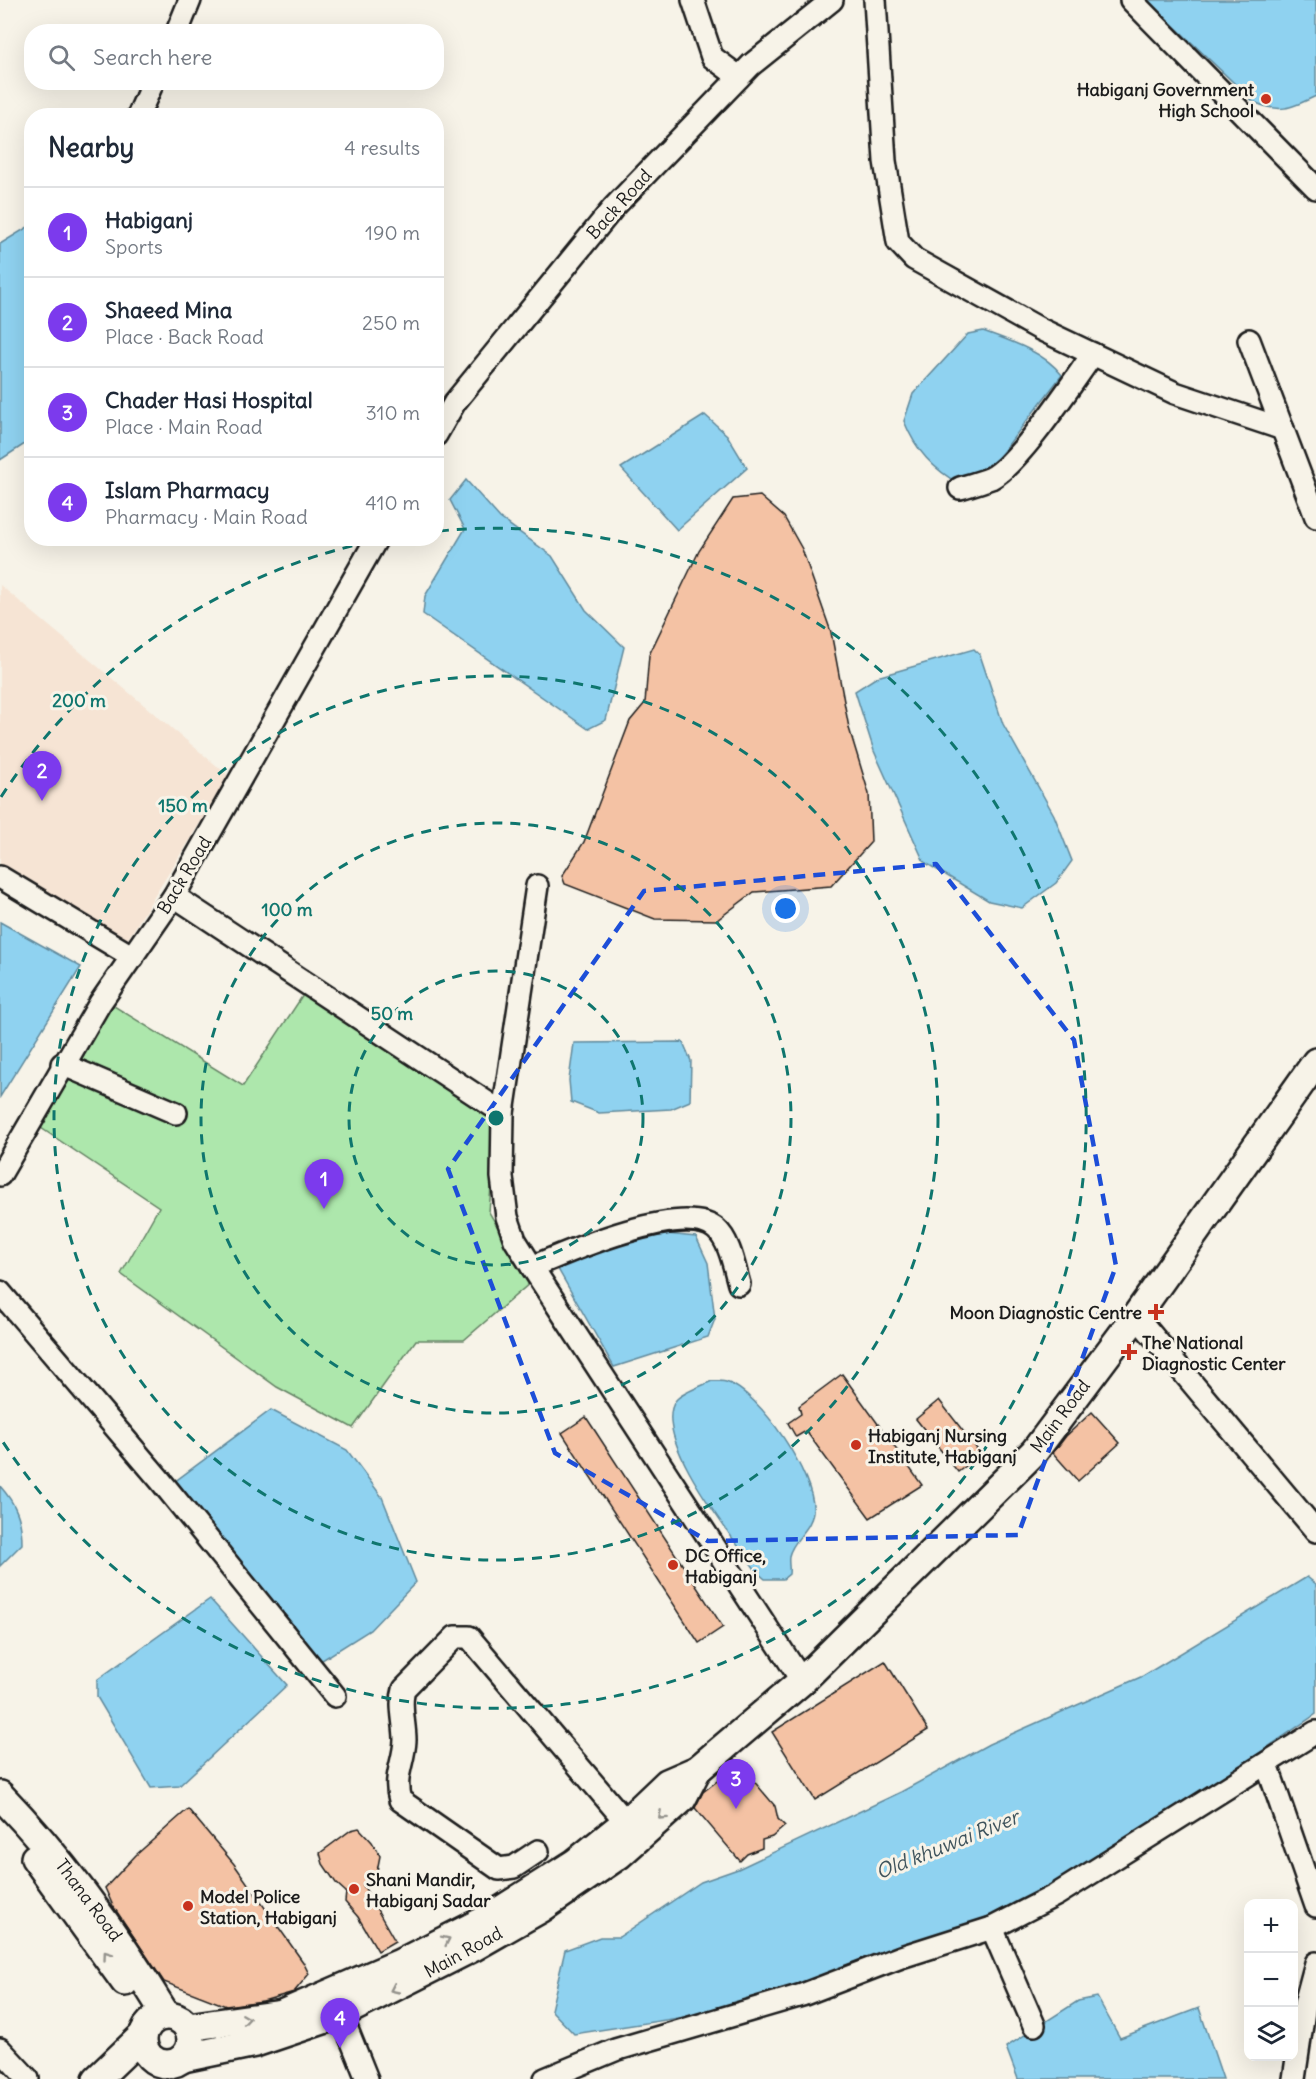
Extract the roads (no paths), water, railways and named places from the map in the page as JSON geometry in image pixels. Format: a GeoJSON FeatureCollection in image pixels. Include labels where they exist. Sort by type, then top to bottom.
{"type":"FeatureCollection","features":[{"type":"Feature","properties":{"kind":"main road","name":"Main Road"},"geometry":{"type":"LineString","coordinates":[[138,2079],[171,2060],[255,2043],[337,2003],[488,1919],[575,1863],[626,1822],[667,1783],[697,1770],[802,1680],[1034,1452],[1136,1316],[1316,1062]]}},
{"type":"Feature","properties":{"kind":"main road","name":"Main Road"},"geometry":{"type":"LineString","coordinates":[[162,2025],[282,2014],[337,2003],[472,1948],[542,1908],[588,1878],[682,1799],[697,1770]]}},
{"type":"Feature","properties":{"kind":"main road","name":"Thana Road"},"geometry":{"type":"LineString","coordinates":[[0,1797],[42,1838],[121,1941],[162,2025],[146,2053],[171,2060]]}},
{"type":"Feature","properties":{"kind":"main road"},"geometry":{"type":"LineString","coordinates":[[97,2079],[162,2025],[191,2043],[171,2060]]}},
{"type":"Feature","properties":{"kind":"street"},"geometry":{"type":"LineString","coordinates":[[180,24],[190,0]]}},
{"type":"Feature","properties":{"kind":"street"},"geometry":{"type":"LineString","coordinates":[[693,0],[712,57],[739,77]]}},
{"type":"Feature","properties":{"kind":"street","name":"Back Road"},"geometry":{"type":"LineString","coordinates":[[444,421],[455,402],[614,207],[739,77],[832,0]]}},
{"type":"Feature","properties":{"kind":"street"},"geometry":{"type":"LineString","coordinates":[[875,0],[885,161],[898,242],[914,259],[1040,329],[1175,393],[1282,429]]}},
{"type":"Feature","properties":{"kind":"street"},"geometry":{"type":"LineString","coordinates":[[1131,0],[1316,188]]}},
{"type":"Feature","properties":{"kind":"street"},"geometry":{"type":"LineString","coordinates":[[142,108],[149,90]]}},
{"type":"Feature","properties":{"kind":"street"},"geometry":{"type":"LineString","coordinates":[[1249,340],[1316,517]]}},
{"type":"Feature","properties":{"kind":"street"},"geometry":{"type":"LineString","coordinates":[[960,488],[991,478],[1002,470],[1024,447],[1093,354]]}},
{"type":"Feature","properties":{"kind":"street","name":"Back Road"},"geometry":{"type":"LineString","coordinates":[[0,1175],[62,1064],[100,1003],[174,896],[372,546]]}},
{"type":"Feature","properties":{"kind":"street"},"geometry":{"type":"LineString","coordinates":[[0,877],[133,957]]}},
{"type":"Feature","properties":{"kind":"street"},"geometry":{"type":"LineString","coordinates":[[537,886],[503,1113],[502,1177],[507,1217],[515,1240],[532,1267],[802,1680]]}},
{"type":"Feature","properties":{"kind":"street"},"geometry":{"type":"LineString","coordinates":[[174,896],[503,1113]]}},
{"type":"Feature","properties":{"kind":"street"},"geometry":{"type":"LineString","coordinates":[[62,1064],[176,1113]]}},
{"type":"Feature","properties":{"kind":"street"},"geometry":{"type":"LineString","coordinates":[[532,1267],[587,1243],[642,1227],[688,1221],[706,1222],[717,1229],[726,1243],[739,1284]]}},
{"type":"Feature","properties":{"kind":"street"},"geometry":{"type":"LineString","coordinates":[[0,1293],[160,1480],[335,1696]]}},
{"type":"Feature","properties":{"kind":"street"},"geometry":{"type":"LineString","coordinates":[[1136,1316],[1316,1531]]}},
{"type":"Feature","properties":{"kind":"street"},"geometry":{"type":"LineString","coordinates":[[538,1851],[514,1867],[499,1869],[400,1800],[396,1785],[404,1753],[401,1698],[404,1689],[455,1637],[469,1637],[626,1822]]}},
{"type":"Feature","properties":{"kind":"street"},"geometry":{"type":"LineString","coordinates":[[545,2079],[615,2050],[802,1995],[901,1957],[992,1928],[1056,1895],[1267,1765],[1316,1732]]}},
{"type":"Feature","properties":{"kind":"street"},"geometry":{"type":"LineString","coordinates":[[1267,1765],[1316,1906]]}},
{"type":"Feature","properties":{"kind":"street"},"geometry":{"type":"LineString","coordinates":[[992,1928],[1034,2025]]}},
{"type":"Feature","properties":{"kind":"street"},"geometry":{"type":"LineString","coordinates":[[1294,2079],[1305,2004],[1316,1964]]}},
{"type":"Feature","properties":{"kind":"street"},"geometry":{"type":"LineString","coordinates":[[337,2003],[367,2079]]}},
{"type":"Feature","properties":{"kind":"street"},"geometry":{"type":"LineString","coordinates":[[0,2049],[28,2079]]}},
{"type":"Feature","properties":{"kind":"water"},"geometry":{"type":"Polygon","coordinates":[[[1147,0],[1316,0],[1316,96],[1299,104],[1278,109],[1254,102],[1147,0]]]}},
{"type":"Feature","properties":{"kind":"water"},"geometry":{"type":"Polygon","coordinates":[[[24,229],[24,445],[0,460],[0,244],[24,229]]]}},
{"type":"Feature","properties":{"kind":"water"},"geometry":{"type":"Polygon","coordinates":[[[983,331],[1016,343],[1036,354],[1055,367],[1062,375],[984,476],[961,485],[926,458],[904,421],[913,394],[968,334],[983,331]]]}},
{"type":"Feature","properties":{"kind":"water"},"geometry":{"type":"Polygon","coordinates":[[[705,415],[727,435],[747,468],[677,530],[621,468],[705,415]]]}},
{"type":"Feature","properties":{"kind":"water"},"geometry":{"type":"Polygon","coordinates":[[[466,480],[500,518],[552,556],[586,610],[624,647],[606,720],[588,729],[423,614],[425,596],[465,529],[450,500],[466,480]]]}},
{"type":"Feature","properties":{"kind":"water"},"geometry":{"type":"Polygon","coordinates":[[[974,649],[980,655],[1003,724],[1054,815],[1072,861],[1056,883],[1022,908],[989,901],[924,862],[874,751],[855,691],[877,677],[974,649]]]}},
{"type":"Feature","properties":{"kind":"water"},"geometry":{"type":"Polygon","coordinates":[[[0,922],[81,967],[0,1097],[0,922]]]}},
{"type":"Feature","properties":{"kind":"water"},"geometry":{"type":"Polygon","coordinates":[[[683,1042],[691,1061],[690,1101],[671,1109],[599,1113],[571,1102],[569,1080],[574,1043],[683,1042]]]}},
{"type":"Feature","properties":{"kind":"water"},"geometry":{"type":"Polygon","coordinates":[[[658,1233],[696,1237],[708,1263],[715,1319],[708,1337],[614,1367],[558,1269],[616,1241],[658,1233]]]}},
{"type":"Feature","properties":{"kind":"water"},"geometry":{"type":"Polygon","coordinates":[[[712,1381],[726,1382],[754,1401],[783,1438],[806,1479],[812,1497],[812,1518],[791,1550],[789,1574],[783,1579],[765,1579],[757,1572],[698,1488],[674,1438],[671,1416],[676,1400],[712,1381]]]}},
{"type":"Feature","properties":{"kind":"water"},"geometry":{"type":"Polygon","coordinates":[[[271,1410],[347,1450],[382,1497],[416,1582],[370,1630],[308,1669],[162,1491],[271,1410]]]}},
{"type":"Feature","properties":{"kind":"water"},"geometry":{"type":"Polygon","coordinates":[[[0,1486],[17,1512],[22,1544],[0,1566],[0,1486]]]}},
{"type":"Feature","properties":{"kind":"water","name":"Old khuwai River"},"geometry":{"type":"Polygon","coordinates":[[[1307,1577],[1316,1584],[1316,1714],[1185,1804],[1015,1912],[724,2011],[574,2034],[551,2010],[565,1950],[600,1937],[619,1937],[701,1882],[738,1869],[901,1792],[989,1744],[1143,1676],[1307,1577]]]}},
{"type":"Feature","properties":{"kind":"water"},"geometry":{"type":"Polygon","coordinates":[[[210,1599],[287,1685],[179,1786],[151,1788],[97,1697],[97,1680],[210,1599]]]}},
{"type":"Feature","properties":{"kind":"water"},"geometry":{"type":"Polygon","coordinates":[[[1097,1997],[1120,2038],[1199,2008],[1223,2079],[1018,2079],[1006,2047],[1078,2001],[1097,1997]]]}},
{"type":"Feature","properties":{"kind":"place","name":"Habiganj Government High School"},"geometry":{"type":"Point","coordinates":[1266,99]}},
{"type":"Feature","properties":{"kind":"place","name":"Shaeed Mina"},"geometry":{"type":"Point","coordinates":[42,801]}},
{"type":"Feature","properties":{"kind":"place","name":"Habiganj"},"geometry":{"type":"Point","coordinates":[324,1209]}},
{"type":"Feature","properties":{"kind":"place","name":"Moon Diagnostic Centre"},"geometry":{"type":"Point","coordinates":[1156,1312]}},
{"type":"Feature","properties":{"kind":"place","name":"The National Diagnostic Center"},"geometry":{"type":"Point","coordinates":[1129,1352]}},
{"type":"Feature","properties":{"kind":"place","name":"Habiganj Nursing Institute, Habiganj"},"geometry":{"type":"Point","coordinates":[856,1445]}},
{"type":"Feature","properties":{"kind":"place","name":"DC Office, Habiganj"},"geometry":{"type":"Point","coordinates":[673,1565]}},
{"type":"Feature","properties":{"kind":"place","name":"Chader Hasi Hospital"},"geometry":{"type":"Point","coordinates":[736,1809]}},
{"type":"Feature","properties":{"kind":"place","name":"Shani Mandir, Habiganj Sadar"},"geometry":{"type":"Point","coordinates":[354,1889]}},
{"type":"Feature","properties":{"kind":"place","name":"Model Police Station, Habiganj"},"geometry":{"type":"Point","coordinates":[188,1906]}},
{"type":"Feature","properties":{"kind":"place","name":"Islam Pharmacy"},"geometry":{"type":"Point","coordinates":[340,2048]}}]}
